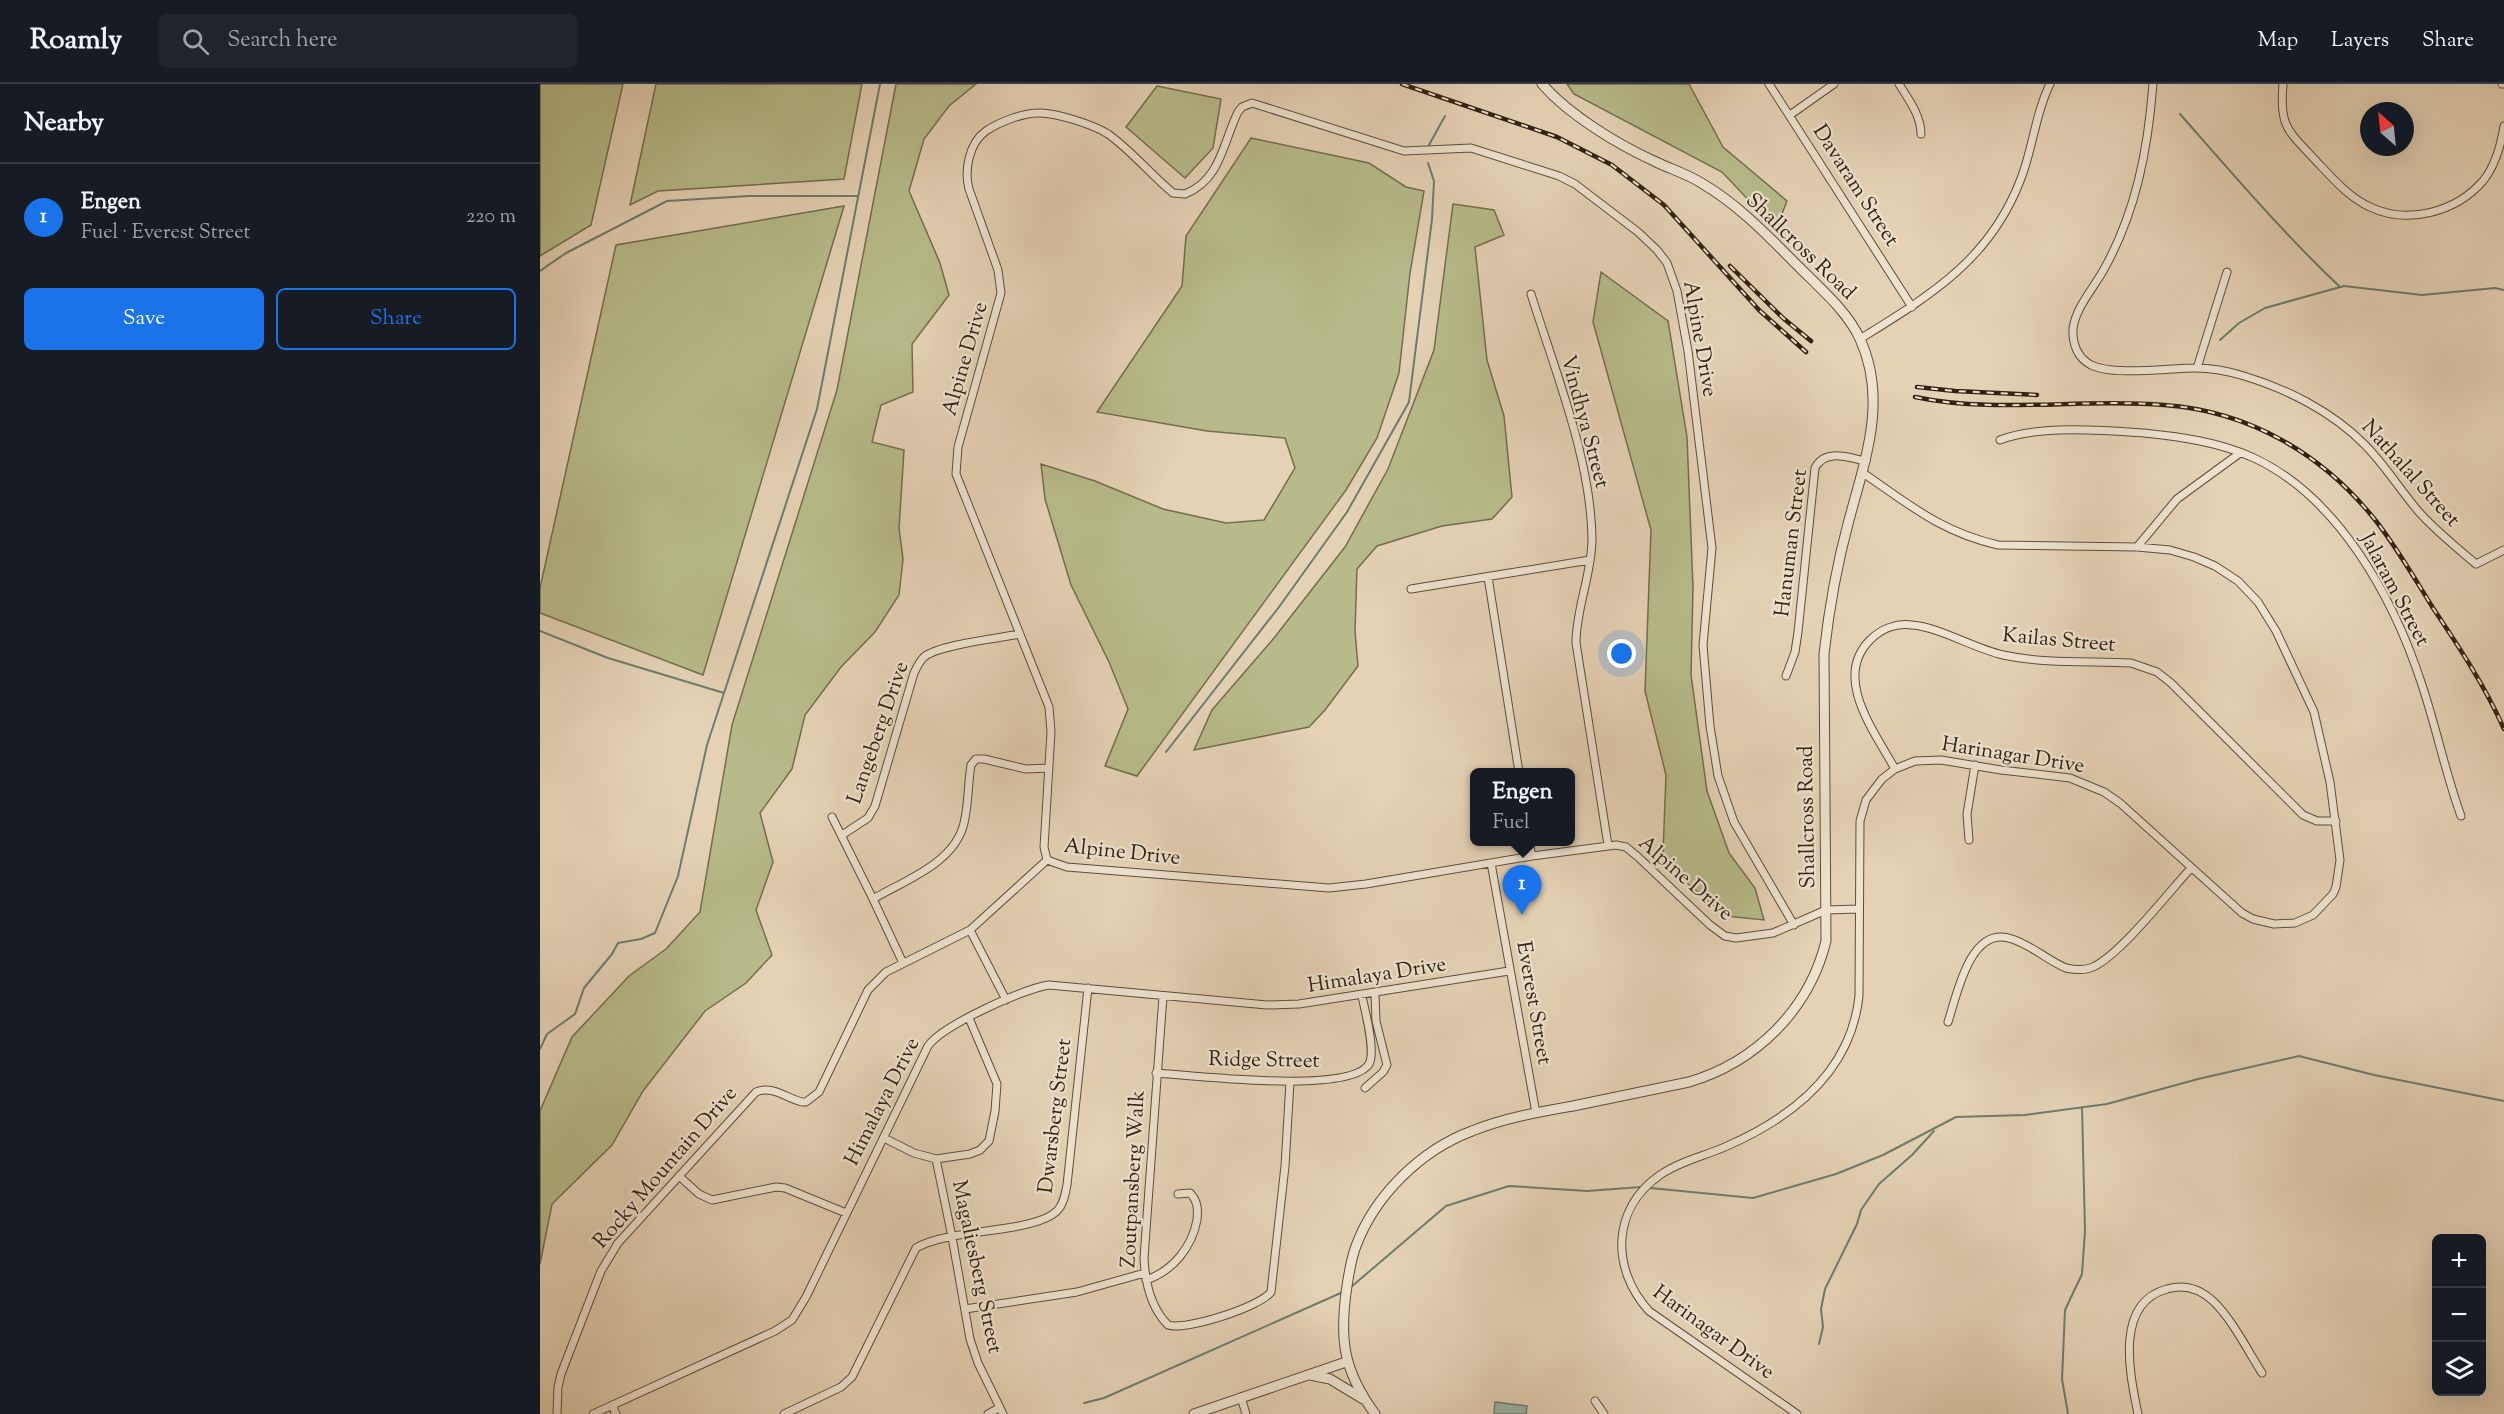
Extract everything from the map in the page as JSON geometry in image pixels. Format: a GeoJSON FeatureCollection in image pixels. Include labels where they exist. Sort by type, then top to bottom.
{"type":"FeatureCollection","features":[{"type":"Feature","properties":{"kind":"street","name":"Shallcross Road"},"geometry":{"type":"LineString","coordinates":[[1375,1414],[1346,1362],[1344,1321],[1350,1266],[1356,1246],[1369,1219],[1390,1190],[1408,1171],[1449,1141],[1494,1123],[1689,1082],[1718,1071],[1751,1052],[1772,1036],[1789,1017],[1816,974],[1826,941],[1824,654],[1836,576],[1873,425],[1875,398],[1872,375],[1860,339],[1833,300],[1724,198],[1702,183],[1639,155],[1610,137],[1561,102],[1542,84]]}},
{"type":"Feature","properties":{"kind":"street","name":"Davaram Street"},"geometry":{"type":"LineString","coordinates":[[1769,84],[1912,306]]}},
{"type":"Feature","properties":{"kind":"street"},"geometry":{"type":"LineString","coordinates":[[1790,115],[1834,84]]}},
{"type":"Feature","properties":{"kind":"street"},"geometry":{"type":"LineString","coordinates":[[1899,84],[1917,115],[1921,125],[1921,134]]}},
{"type":"Feature","properties":{"kind":"street"},"geometry":{"type":"LineString","coordinates":[[1860,339],[1934,292],[1965,267],[1991,236],[2020,181],[2040,109],[2050,84]]}},
{"type":"Feature","properties":{"kind":"street","name":"Nathalal Street"},"geometry":{"type":"LineString","coordinates":[[2153,84],[2148,140],[2131,209],[2118,244],[2073,328],[2073,336],[2081,357],[2098,368],[2133,370],[2198,368],[2244,376],[2274,387],[2333,418],[2366,445],[2432,525],[2476,564],[2504,550]]}},
{"type":"Feature","properties":{"kind":"street"},"geometry":{"type":"LineString","coordinates":[[2283,84],[2283,120],[2298,142],[2336,182],[2357,200],[2382,212],[2396,215],[2414,216],[2439,210],[2456,202],[2474,189],[2491,168],[2498,152],[2504,126]]}},
{"type":"Feature","properties":{"kind":"street","name":"Alpine Drive"},"geometry":{"type":"LineString","coordinates":[[1794,925],[1734,822],[1718,776],[1710,726],[1703,645],[1712,548],[1688,351],[1673,277],[1666,263],[1647,239],[1585,191],[1558,176],[1471,148],[1404,151],[1252,103],[1242,107],[1238,112],[1220,161],[1211,176],[1185,194],[1173,193],[1115,140],[1102,130],[1087,125],[1038,112],[1022,116],[984,132],[968,161],[966,179],[998,270],[1001,293],[958,447],[956,474],[1049,707],[1052,732],[1044,847],[1047,860],[1067,867],[1329,888],[1608,845],[1626,847],[1710,925],[1725,936],[1749,937],[1773,933],[1794,925],[1826,910],[1859,909]]}},
{"type":"Feature","properties":{"kind":"street"},"geometry":{"type":"LineString","coordinates":[[2198,368],[2227,272]]}},
{"type":"Feature","properties":{"kind":"street","name":"Vindhya Street"},"geometry":{"type":"LineString","coordinates":[[1531,294],[1583,466],[1592,537],[1576,643],[1608,845]]}},
{"type":"Feature","properties":{"kind":"street","name":"Jalaram Street"},"geometry":{"type":"LineString","coordinates":[[2000,440],[2031,431],[2134,433],[2208,442],[2240,453],[2271,468],[2304,492],[2333,519],[2362,559],[2402,634],[2414,661],[2446,773],[2461,816]]}},
{"type":"Feature","properties":{"kind":"street"},"geometry":{"type":"LineString","coordinates":[[2137,547],[2177,499],[2240,453]]}},
{"type":"Feature","properties":{"kind":"street","name":"Hanuman Street"},"geometry":{"type":"LineString","coordinates":[[1786,676],[1795,652],[1798,632],[1815,468],[1823,458],[1829,456],[1866,461]]}},
{"type":"Feature","properties":{"kind":"street","name":"Harinagar Drive"},"geometry":{"type":"LineString","coordinates":[[1797,1414],[1649,1311],[1639,1301],[1626,1279],[1622,1257],[1622,1238],[1636,1199],[1655,1179],[1673,1167],[1736,1142],[1786,1114],[1801,1102],[1838,1060],[1851,1036],[1858,1010],[1858,833],[1862,810],[1873,789],[1895,769],[1915,761],[1929,759],[2061,777],[2096,788],[2120,803],[2219,894],[2253,919],[2274,924],[2295,922],[2321,909],[2336,886],[2340,860],[2324,749],[2313,712],[2276,631],[2258,602],[2238,581],[2216,566],[2170,550],[2137,547],[1998,545],[1982,541],[1943,527],[1863,473]]}},
{"type":"Feature","properties":{"kind":"street"},"geometry":{"type":"LineString","coordinates":[[1411,589],[1590,560]]}},
{"type":"Feature","properties":{"kind":"street"},"geometry":{"type":"LineString","coordinates":[[1488,577],[1518,768]]}},
{"type":"Feature","properties":{"kind":"street","name":"Kailas Street"},"geometry":{"type":"LineString","coordinates":[[1895,769],[1861,706],[1854,675],[1860,653],[1870,639],[1886,628],[1912,625],[1930,628],[1970,646],[2013,657],[2053,661],[2131,663],[2148,667],[2185,697],[2303,815],[2317,821],[2336,821]]}},
{"type":"Feature","properties":{"kind":"street","name":"Langeberg Drive"},"geometry":{"type":"LineString","coordinates":[[842,835],[868,818],[875,806],[914,674],[922,658],[935,651],[1020,634]]}},
{"type":"Feature","properties":{"kind":"street"},"geometry":{"type":"LineString","coordinates":[[873,898],[934,864],[948,851],[961,832],[964,823],[971,765],[976,759],[1026,769],[1049,768]]}},
{"type":"Feature","properties":{"kind":"street"},"geometry":{"type":"LineString","coordinates":[[1969,840],[1967,814],[1976,765]]}},
{"type":"Feature","properties":{"kind":"street","name":"Langeberg Drive"},"geometry":{"type":"LineString","coordinates":[[832,818],[903,963]]}},
{"type":"Feature","properties":{"kind":"street"},"geometry":{"type":"LineString","coordinates":[[1530,846],[1532,856]]}},
{"type":"Feature","properties":{"kind":"street","name":"Rocky Mountain Drive"},"geometry":{"type":"LineString","coordinates":[[557,1414],[561,1374],[605,1263],[618,1243],[756,1092],[762,1089],[772,1090],[806,1102],[819,1092],[868,990],[886,972],[970,930],[1047,860]]}},
{"type":"Feature","properties":{"kind":"street","name":"Everest Street"},"geometry":{"type":"LineString","coordinates":[[1491,863],[1536,1113]]}},
{"type":"Feature","properties":{"kind":"street"},"geometry":{"type":"LineString","coordinates":[[1948,1022],[1967,965],[1977,948],[1985,942],[1994,938],[2009,938],[2066,968],[2075,970],[2091,968],[2115,950],[2191,868]]}},
{"type":"Feature","properties":{"kind":"street"},"geometry":{"type":"LineString","coordinates":[[970,930],[1006,1000]]}},
{"type":"Feature","properties":{"kind":"street","name":"Himalaya Drive"},"geometry":{"type":"LineString","coordinates":[[593,1414],[762,1337],[792,1320],[806,1297],[927,1046],[939,1034],[1006,1000],[1049,985],[1284,1005],[1376,994],[1509,971]]}},
{"type":"Feature","properties":{"kind":"street","name":"Dwarsberg Street"},"geometry":{"type":"LineString","coordinates":[[952,1237],[1039,1220],[1054,1213],[1062,1205],[1067,1185],[1088,988]]}},
{"type":"Feature","properties":{"kind":"street"},"geometry":{"type":"LineString","coordinates":[[1365,1088],[1387,1065],[1376,1021],[1376,994]]}},
{"type":"Feature","properties":{"kind":"street","name":"Zoutpansberg Walk"},"geometry":{"type":"LineString","coordinates":[[1163,996],[1145,1228],[1145,1276],[1159,1313],[1168,1325],[1174,1327],[1205,1320],[1262,1301],[1271,1292],[1284,1177],[1290,1082]]}},
{"type":"Feature","properties":{"kind":"street","name":"Ridge Street"},"geometry":{"type":"LineString","coordinates":[[1156,1073],[1290,1082],[1353,1076],[1365,1068],[1371,1059],[1362,996]]}},
{"type":"Feature","properties":{"kind":"street"},"geometry":{"type":"LineString","coordinates":[[884,1138],[914,1153],[936,1159],[970,1154],[986,1146],[991,1135],[997,1084],[969,1018]]}},
{"type":"Feature","properties":{"kind":"street","name":"Magaliesberg Street"},"geometry":{"type":"LineString","coordinates":[[936,1159],[973,1350],[1001,1411]]}},
{"type":"Feature","properties":{"kind":"street"},"geometry":{"type":"LineString","coordinates":[[679,1176],[699,1194],[712,1200],[776,1187],[785,1188],[846,1213]]}},
{"type":"Feature","properties":{"kind":"street"},"geometry":{"type":"LineString","coordinates":[[965,1309],[1077,1292],[1145,1276],[1158,1276],[1187,1248],[1193,1234],[1197,1202],[1190,1193],[1178,1194]]}},
{"type":"Feature","properties":{"kind":"street"},"geometry":{"type":"LineString","coordinates":[[784,1414],[847,1383],[858,1367],[912,1252],[923,1244],[952,1237]]}},
{"type":"Feature","properties":{"kind":"street"},"geometry":{"type":"LineString","coordinates":[[2138,1414],[2131,1372],[2133,1317],[2146,1300],[2159,1291],[2184,1287],[2198,1290],[2206,1296],[2223,1313],[2262,1373]]}},
{"type":"Feature","properties":{"kind":"street"},"geometry":{"type":"LineString","coordinates":[[1194,1414],[1346,1362]]}},
{"type":"Feature","properties":{"kind":"street"},"geometry":{"type":"LineString","coordinates":[[1308,1375],[1330,1379],[1366,1401]]}},
{"type":"Feature","properties":{"kind":"street"},"geometry":{"type":"LineString","coordinates":[[1241,1397],[1246,1414]]}},
{"type":"Feature","properties":{"kind":"street"},"geometry":{"type":"LineString","coordinates":[[1595,1401],[1604,1414]]}},
{"type":"Feature","properties":{"kind":"street"},"geometry":{"type":"LineString","coordinates":[[612,1405],[616,1414]]}},
{"type":"Feature","properties":{"kind":"street"},"geometry":{"type":"LineString","coordinates":[[988,1414],[1001,1411]]}},
{"type":"Feature","properties":{"kind":"green space"},"geometry":{"type":"Polygon","coordinates":[[[540,84],[623,84],[591,225],[540,256],[540,84]]]}},
{"type":"Feature","properties":{"kind":"green space"},"geometry":{"type":"Polygon","coordinates":[[[656,84],[862,84],[844,179],[658,191],[630,205],[656,84]]]}},
{"type":"Feature","properties":{"kind":"green space"},"geometry":{"type":"Polygon","coordinates":[[[896,84],[976,84],[949,106],[924,139],[909,191],[940,263],[949,295],[912,344],[913,392],[881,405],[872,442],[904,450],[899,528],[903,559],[899,595],[875,632],[841,667],[805,715],[792,769],[760,813],[773,862],[756,910],[772,955],[746,983],[705,1011],[643,1091],[612,1145],[552,1204],[540,1264],[540,1111],[572,1037],[629,976],[666,949],[700,912],[732,725],[837,390],[896,84]]]}},
{"type":"Feature","properties":{"kind":"green space"},"geometry":{"type":"Polygon","coordinates":[[[1567,84],[1689,84],[1723,147],[1787,201],[1776,229],[1722,172],[1574,94],[1567,84]]]}},
{"type":"Feature","properties":{"kind":"green space"},"geometry":{"type":"Polygon","coordinates":[[[1157,86],[1221,99],[1213,148],[1185,178],[1126,127],[1157,86]]]}},
{"type":"Feature","properties":{"kind":"green space"},"geometry":{"type":"Polygon","coordinates":[[[1251,138],[1369,163],[1406,187],[1424,191],[1410,273],[1399,373],[1377,438],[1346,490],[1137,776],[1105,766],[1128,709],[1109,662],[1071,585],[1045,499],[1041,464],[1095,481],[1163,509],[1226,523],[1264,520],[1295,468],[1285,438],[1207,431],[1097,412],[1182,286],[1186,236],[1251,138]]]}},
{"type":"Feature","properties":{"kind":"green space"},"geometry":{"type":"Polygon","coordinates":[[[1453,204],[1494,210],[1504,235],[1475,247],[1487,360],[1504,416],[1512,497],[1492,519],[1442,526],[1377,546],[1357,569],[1355,631],[1358,666],[1325,710],[1309,727],[1194,750],[1212,710],[1274,638],[1345,547],[1388,469],[1434,350],[1453,204]]]}},
{"type":"Feature","properties":{"kind":"green space"},"geometry":{"type":"Polygon","coordinates":[[[844,206],[703,675],[540,613],[540,588],[616,245],[844,206]]]}},
{"type":"Feature","properties":{"kind":"green space"},"geometry":{"type":"Polygon","coordinates":[[[1601,272],[1668,321],[1687,437],[1693,587],[1691,675],[1707,791],[1729,853],[1755,888],[1764,920],[1726,916],[1687,883],[1663,853],[1666,775],[1645,691],[1651,530],[1593,322],[1601,272]]]}},
{"type":"Feature","properties":{"kind":"water"},"geometry":{"type":"Polygon","coordinates":[[[1495,1402],[1527,1406],[1526,1414],[1494,1414],[1495,1402]]]}},
{"type":"Feature","properties":{"kind":"waterway"},"geometry":{"type":"LineString","coordinates":[[540,1049],[547,1034],[575,1014],[584,988],[612,954],[618,943],[641,939],[655,933],[678,876],[707,745],[817,409],[880,84]]}},
{"type":"Feature","properties":{"kind":"waterway"},"geometry":{"type":"LineString","coordinates":[[2180,114],[2278,224],[2340,287]]}},
{"type":"Feature","properties":{"kind":"waterway"},"geometry":{"type":"LineString","coordinates":[[1429,145],[1445,116]]}},
{"type":"Feature","properties":{"kind":"waterway"},"geometry":{"type":"LineString","coordinates":[[1166,752],[1279,607],[1347,512],[1409,402],[1432,219],[1434,181],[1428,163]]}},
{"type":"Feature","properties":{"kind":"waterway"},"geometry":{"type":"LineString","coordinates":[[540,271],[566,253],[667,201],[749,196],[858,196]]}},
{"type":"Feature","properties":{"kind":"waterway"},"geometry":{"type":"LineString","coordinates":[[2220,340],[2239,323],[2265,308],[2344,286],[2422,295],[2495,288],[2504,290]]}},
{"type":"Feature","properties":{"kind":"waterway"},"geometry":{"type":"LineString","coordinates":[[540,631],[608,658],[724,693]]}},
{"type":"Feature","properties":{"kind":"waterway"},"geometry":{"type":"LineString","coordinates":[[1650,1188],[1753,1198],[1836,1174],[1883,1155],[1956,1117],[2025,1115],[2107,1104],[2198,1079],[2299,1056],[2374,1075],[2504,1101]]}},
{"type":"Feature","properties":{"kind":"waterway"},"geometry":{"type":"LineString","coordinates":[[2068,1414],[2062,1379],[2065,1310],[2082,1274],[2085,1231],[2082,1107]]}},
{"type":"Feature","properties":{"kind":"waterway"},"geometry":{"type":"LineString","coordinates":[[1819,1344],[1823,1327],[1821,1309],[1825,1289],[1857,1224],[1861,1210],[1879,1184],[1912,1155],[1934,1131]]}},
{"type":"Feature","properties":{"kind":"waterway"},"geometry":{"type":"LineString","coordinates":[[1351,1287],[1446,1206],[1509,1186],[1587,1191],[1641,1187]]}},
{"type":"Feature","properties":{"kind":"waterway"},"geometry":{"type":"LineString","coordinates":[[1084,1403],[1104,1398],[1343,1292]]}},
{"type":"Feature","properties":{"kind":"railway"},"geometry":{"type":"LineString","coordinates":[[1402,84],[1557,137],[1612,165],[1664,205],[1759,310],[1806,352]]}},
{"type":"Feature","properties":{"kind":"railway"},"geometry":{"type":"LineString","coordinates":[[1730,266],[1783,318],[1811,341]]}},
{"type":"Feature","properties":{"kind":"railway"},"geometry":{"type":"LineString","coordinates":[[1917,387],[2037,395]]}},
{"type":"Feature","properties":{"kind":"railway"},"geometry":{"type":"LineString","coordinates":[[1915,397],[1946,402],[2007,405],[2101,403],[2164,405],[2226,416],[2282,440],[2308,456],[2332,475],[2376,521],[2399,553],[2471,667],[2504,729]]}},
{"type":"Feature","properties":{"kind":"place","name":"Engen"},"geometry":{"type":"Point","coordinates":[1522,915]}}]}
